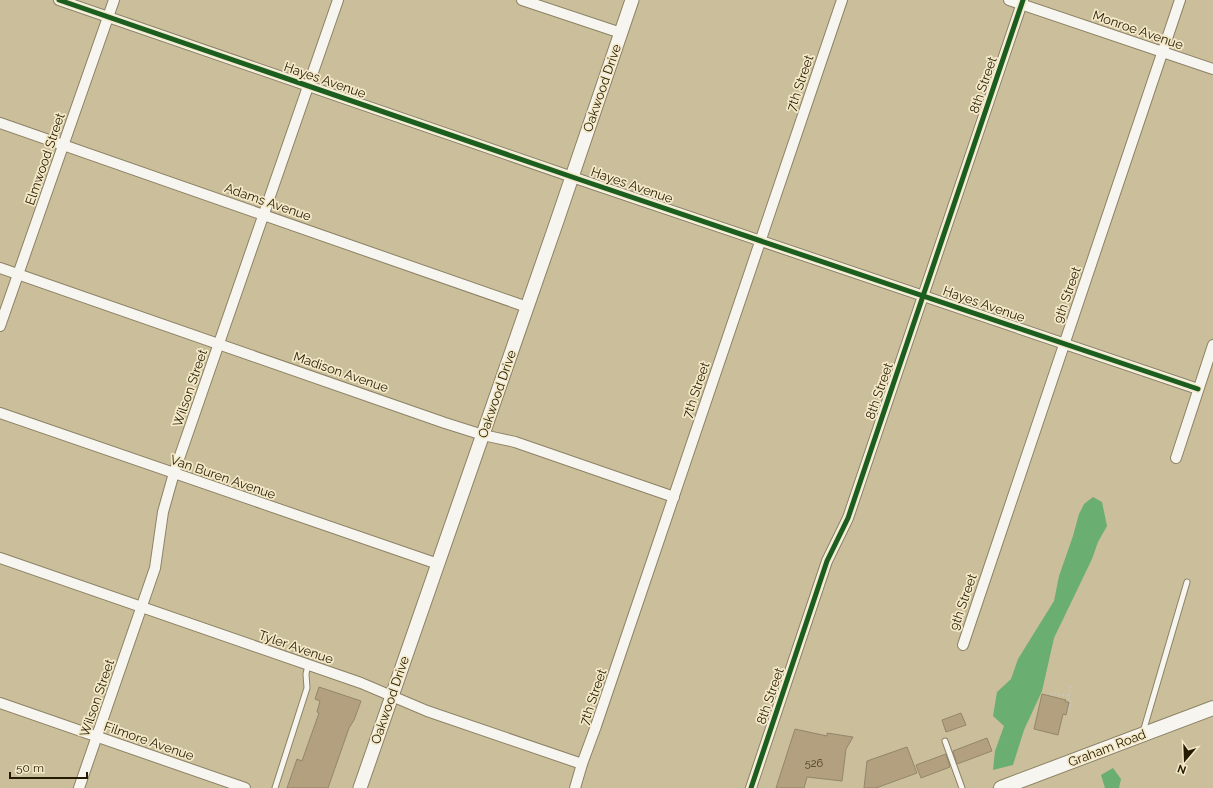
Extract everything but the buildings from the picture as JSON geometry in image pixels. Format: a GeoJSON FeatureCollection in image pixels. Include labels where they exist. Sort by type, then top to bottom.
{"type":"FeatureCollection","features":[{"type":"Feature","properties":{"kind":"main road","name":"Graham Road"},"geometry":{"type":"LineString","coordinates":[[1001,788],[1213,708]]}},
{"type":"Feature","properties":{"kind":"street","name":"Hayes Avenue"},"geometry":{"type":"LineString","coordinates":[[59,0],[572,177],[1198,389]]}},
{"type":"Feature","properties":{"kind":"street","name":"Elmwood Street"},"geometry":{"type":"LineString","coordinates":[[0,326],[114,0]]}},
{"type":"Feature","properties":{"kind":"street","name":"Wilson Street"},"geometry":{"type":"LineString","coordinates":[[79,788],[155,568],[163,512],[174,473],[338,0]]}},
{"type":"Feature","properties":{"kind":"street"},"geometry":{"type":"LineString","coordinates":[[522,0],[621,33]]}},
{"type":"Feature","properties":{"kind":"street","name":"Oakwood Drive"},"geometry":{"type":"LineString","coordinates":[[360,788],[527,308],[632,0]]}},
{"type":"Feature","properties":{"kind":"street","name":"7th Street"},"geometry":{"type":"LineString","coordinates":[[575,788],[842,0]]}},
{"type":"Feature","properties":{"kind":"street","name":"Monroe Avenue"},"geometry":{"type":"LineString","coordinates":[[1009,0],[1022,2],[1213,69]]}},
{"type":"Feature","properties":{"kind":"street","name":"9th Street"},"geometry":{"type":"LineString","coordinates":[[963,645],[1180,0]]}},
{"type":"Feature","properties":{"kind":"street","name":"8th Street"},"geometry":{"type":"LineString","coordinates":[[750,788],[827,561],[848,518],[1022,2]]}},
{"type":"Feature","properties":{"kind":"street","name":"Adams Avenue"},"geometry":{"type":"LineString","coordinates":[[0,123],[263,214],[527,308]]}},
{"type":"Feature","properties":{"kind":"street","name":"Madison Avenue"},"geometry":{"type":"LineString","coordinates":[[0,268],[483,435],[515,442],[674,497]]}},
{"type":"Feature","properties":{"kind":"street"},"geometry":{"type":"LineString","coordinates":[[1176,458],[1213,345]]}},
{"type":"Feature","properties":{"kind":"street","name":"Van Buren Avenue"},"geometry":{"type":"LineString","coordinates":[[0,413],[438,564]]}},
{"type":"Feature","properties":{"kind":"street","name":"Tyler Avenue"},"geometry":{"type":"LineString","coordinates":[[0,558],[360,683],[427,711],[582,764]]}},
{"type":"Feature","properties":{"kind":"street","name":"Filmore Avenue"},"geometry":{"type":"LineString","coordinates":[[0,703],[97,738],[245,788]]}},
{"type":"Feature","properties":{"kind":"lane"},"geometry":{"type":"LineString","coordinates":[[1142,735],[1187,582]]}},
{"type":"Feature","properties":{"kind":"lane"},"geometry":{"type":"LineString","coordinates":[[275,788],[307,688],[306,674],[308,665]]}},
{"type":"Feature","properties":{"kind":"lane"},"geometry":{"type":"LineString","coordinates":[[944,741],[962,788]]}},
{"type":"Feature","properties":{"kind":"path"},"geometry":{"type":"LineString","coordinates":[[1069,710],[1071,702],[1068,700],[1068,696],[1071,686]]}},
{"type":"Feature","properties":{"kind":"path"},"geometry":{"type":"LineString","coordinates":[[1051,695],[1054,693],[1068,696]]}},
{"type":"Feature","properties":{"kind":"green space"},"geometry":{"type":"Polygon","coordinates":[[[1093,497],[1102,502],[1107,526],[1098,542],[1092,559],[1054,638],[1042,691],[1024,730],[1013,765],[993,770],[995,751],[1004,726],[993,716],[997,692],[1011,679],[1018,659],[1054,601],[1059,576],[1079,514],[1084,504],[1093,497]]]}},
{"type":"Feature","properties":{"kind":"green space"},"geometry":{"type":"Polygon","coordinates":[[[1113,768],[1121,779],[1119,788],[1105,788],[1101,775],[1113,768]]]}},
{"type":"Feature","properties":{"kind":"cycle path"},"geometry":{"type":"LineString","coordinates":[[59,0],[581,180],[1198,389]]}},
{"type":"Feature","properties":{"kind":"cycle path"},"geometry":{"type":"LineString","coordinates":[[751,788],[827,561],[848,518],[1023,0]]}}]}
